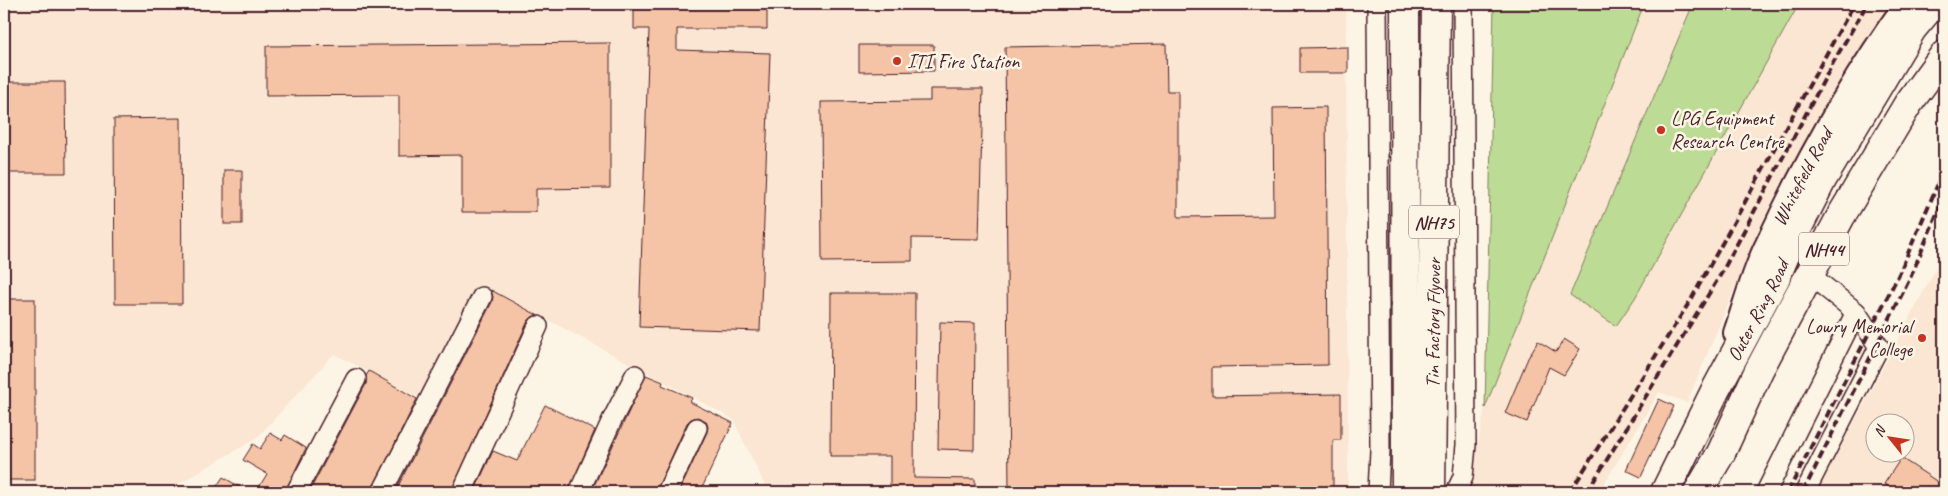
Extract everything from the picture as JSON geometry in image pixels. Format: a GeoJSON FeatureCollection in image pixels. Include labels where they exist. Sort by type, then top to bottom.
{"type":"FeatureCollection","features":[{"type":"Feature","properties":{"kind":"highway","name":"Tin Factory Flyover"},"geometry":{"type":"LineString","coordinates":[[1406,4],[1419,440],[1431,492]]}},
{"type":"Feature","properties":{"kind":"highway","name":"Tin Factory Flyover"},"geometry":{"type":"LineString","coordinates":[[1406,492],[1419,440],[1436,4]]}},
{"type":"Feature","properties":{"kind":"highway","name":"Outer Ring Road"},"geometry":{"type":"LineString","coordinates":[[1665,492],[1715,391],[1775,278],[1792,239],[1823,178],[1912,29],[1933,4]]}},
{"type":"Feature","properties":{"kind":"highway","name":"Outer Ring Road"},"geometry":{"type":"LineString","coordinates":[[1698,492],[1720,453],[1759,370],[1841,216],[1904,112],[1944,54]]}},
{"type":"Feature","properties":{"kind":"highway","name":"Outer Ring Road"},"geometry":{"type":"LineString","coordinates":[[1714,492],[1720,453]]}},
{"type":"Feature","properties":{"kind":"main road","name":"Whitefield Road"},"geometry":{"type":"LineString","coordinates":[[1715,391],[1767,245],[1824,135],[1890,27],[1907,4]]}},
{"type":"Feature","properties":{"kind":"street"},"geometry":{"type":"LineString","coordinates":[[1377,4],[1380,450],[1378,492]]}},
{"type":"Feature","properties":{"kind":"street"},"geometry":{"type":"LineString","coordinates":[[1456,492],[1463,477],[1466,446],[1463,4]]}},
{"type":"Feature","properties":{"kind":"street"},"geometry":{"type":"LineString","coordinates":[[1805,492],[1879,347],[1856,312],[1810,275]]}},
{"type":"Feature","properties":{"kind":"street"},"geometry":{"type":"LineString","coordinates":[[382,492],[482,297]]}},
{"type":"Feature","properties":{"kind":"street"},"geometry":{"type":"LineString","coordinates":[[1766,492],[1856,312]]}},
{"type":"Feature","properties":{"kind":"street"},"geometry":{"type":"LineString","coordinates":[[462,492],[538,326]]}},
{"type":"Feature","properties":{"kind":"street"},"geometry":{"type":"LineString","coordinates":[[579,492],[635,375]]}},
{"type":"Feature","properties":{"kind":"street"},"geometry":{"type":"LineString","coordinates":[[296,492],[356,379]]}},
{"type":"Feature","properties":{"kind":"street"},"geometry":{"type":"LineString","coordinates":[[667,492],[697,428]]}},
{"type":"Feature","properties":{"kind":"shaded area"},"geometry":{"type":"Polygon","coordinates":[[[4,4],[1346,4],[1348,492],[768,492],[733,419],[481,284],[420,398],[334,354],[257,438],[165,492],[4,492],[4,4]]]}},
{"type":"Feature","properties":{"kind":"shaded area"},"geometry":{"type":"Polygon","coordinates":[[[1644,4],[1893,4],[1799,152],[1765,215],[1687,403],[1659,392],[1599,492],[1468,492],[1485,408],[1644,4]]]}},
{"type":"Feature","properties":{"kind":"shaded area","name":"Lowry Memorial College"},"geometry":{"type":"Polygon","coordinates":[[[1944,253],[1944,492],[1817,492],[1944,253]]]}},
{"type":"Feature","properties":{"kind":"green space"},"geometry":{"type":"Polygon","coordinates":[[[1494,4],[1644,4],[1485,408],[1494,4]]]}},
{"type":"Feature","properties":{"kind":"green space"},"geometry":{"type":"Polygon","coordinates":[[[1693,4],[1799,4],[1635,298],[1616,326],[1570,295],[1693,4]]]}},
{"type":"Feature","properties":{"kind":"building"},"geometry":{"type":"Polygon","coordinates":[[[634,4],[767,4],[767,29],[677,29],[677,50],[770,53],[760,331],[639,327],[649,29],[634,29],[634,4]]]}},
{"type":"Feature","properties":{"kind":"building"},"geometry":{"type":"Polygon","coordinates":[[[610,43],[610,188],[536,189],[536,212],[462,212],[462,155],[399,156],[399,95],[266,96],[266,46],[610,43]]]}},
{"type":"Feature","properties":{"kind":"building"},"geometry":{"type":"Polygon","coordinates":[[[1166,44],[1167,91],[1178,91],[1178,217],[1274,216],[1273,108],[1326,107],[1328,365],[1212,367],[1212,396],[1341,394],[1341,440],[1333,440],[1333,492],[1235,492],[1235,488],[1009,491],[1005,47],[1166,44]]]}},
{"type":"Feature","properties":{"kind":"building"},"geometry":{"type":"Polygon","coordinates":[[[859,45],[934,45],[934,71],[859,72],[859,45]]]}},
{"type":"Feature","properties":{"kind":"building"},"geometry":{"type":"Polygon","coordinates":[[[1348,47],[1348,73],[1300,73],[1300,48],[1348,47]]]}},
{"type":"Feature","properties":{"kind":"building"},"geometry":{"type":"Polygon","coordinates":[[[4,82],[65,82],[66,173],[4,173],[4,82]]]}},
{"type":"Feature","properties":{"kind":"building"},"geometry":{"type":"Polygon","coordinates":[[[930,89],[983,89],[979,239],[912,238],[912,261],[822,262],[821,102],[930,101],[930,89]]]}},
{"type":"Feature","properties":{"kind":"building"},"geometry":{"type":"Polygon","coordinates":[[[181,118],[182,304],[115,304],[114,119],[181,118]]]}},
{"type":"Feature","properties":{"kind":"building"},"geometry":{"type":"Polygon","coordinates":[[[224,170],[242,170],[242,224],[224,224],[224,170]]]}},
{"type":"Feature","properties":{"kind":"building"},"geometry":{"type":"Polygon","coordinates":[[[491,290],[537,315],[528,321],[451,492],[395,492],[492,302],[491,290]]]}},
{"type":"Feature","properties":{"kind":"building"},"geometry":{"type":"Polygon","coordinates":[[[831,293],[915,293],[914,478],[975,479],[975,492],[890,492],[890,456],[830,456],[831,293]]]}},
{"type":"Feature","properties":{"kind":"building"},"geometry":{"type":"Polygon","coordinates":[[[4,299],[35,299],[35,480],[4,480],[4,299]]]}},
{"type":"Feature","properties":{"kind":"building"},"geometry":{"type":"Polygon","coordinates":[[[940,322],[975,323],[974,450],[938,449],[940,322]]]}},
{"type":"Feature","properties":{"kind":"building"},"geometry":{"type":"Polygon","coordinates":[[[1564,339],[1580,349],[1564,375],[1549,367],[1527,422],[1505,413],[1528,358],[1538,341],[1556,352],[1564,339]]]}},
{"type":"Feature","properties":{"kind":"building"},"geometry":{"type":"Polygon","coordinates":[[[369,371],[417,399],[371,492],[309,492],[366,384],[366,376],[369,371]]]}},
{"type":"Feature","properties":{"kind":"building"},"geometry":{"type":"Polygon","coordinates":[[[646,375],[663,382],[662,385],[692,398],[690,402],[733,423],[700,492],[679,492],[707,432],[706,421],[697,417],[687,423],[656,492],[591,492],[646,375]]]}},
{"type":"Feature","properties":{"kind":"building"},"geometry":{"type":"Polygon","coordinates":[[[1659,399],[1674,406],[1641,477],[1626,470],[1659,399]]]}},
{"type":"Feature","properties":{"kind":"building"},"geometry":{"type":"Polygon","coordinates":[[[545,405],[595,430],[568,492],[474,492],[493,451],[517,461],[545,405]]]}},
{"type":"Feature","properties":{"kind":"building"},"geometry":{"type":"Polygon","coordinates":[[[270,433],[282,440],[285,435],[306,448],[285,492],[256,492],[267,474],[243,460],[253,444],[260,449],[270,433]]]}},
{"type":"Feature","properties":{"kind":"building"},"geometry":{"type":"Polygon","coordinates":[[[1897,464],[1910,464],[1944,486],[1944,492],[1898,492],[1884,484],[1897,464]]]}},
{"type":"Feature","properties":{"kind":"building"},"geometry":{"type":"Polygon","coordinates":[[[223,477],[248,492],[213,492],[223,477]]]}},
{"type":"Feature","properties":{"kind":"railway"},"geometry":{"type":"LineString","coordinates":[[1570,492],[1692,298],[1854,4]]}},
{"type":"Feature","properties":{"kind":"railway"},"geometry":{"type":"LineString","coordinates":[[1587,492],[1721,274],[1834,61],[1867,4]]}},
{"type":"Feature","properties":{"kind":"railway"},"geometry":{"type":"LineString","coordinates":[[1788,492],[1899,274],[1944,170]]}},
{"type":"Feature","properties":{"kind":"railway"},"geometry":{"type":"LineString","coordinates":[[1803,492],[1911,276],[1944,197]]}},
{"type":"Feature","properties":{"kind":"place","name":"ITI Fire Station"},"geometry":{"type":"Point","coordinates":[897,61]}},
{"type":"Feature","properties":{"kind":"place","name":"LPG Equipment Research Centre"},"geometry":{"type":"Point","coordinates":[1661,130]}},
{"type":"Feature","properties":{"kind":"place","name":"Lowry Memorial College"},"geometry":{"type":"Point","coordinates":[1922,338]}}]}
